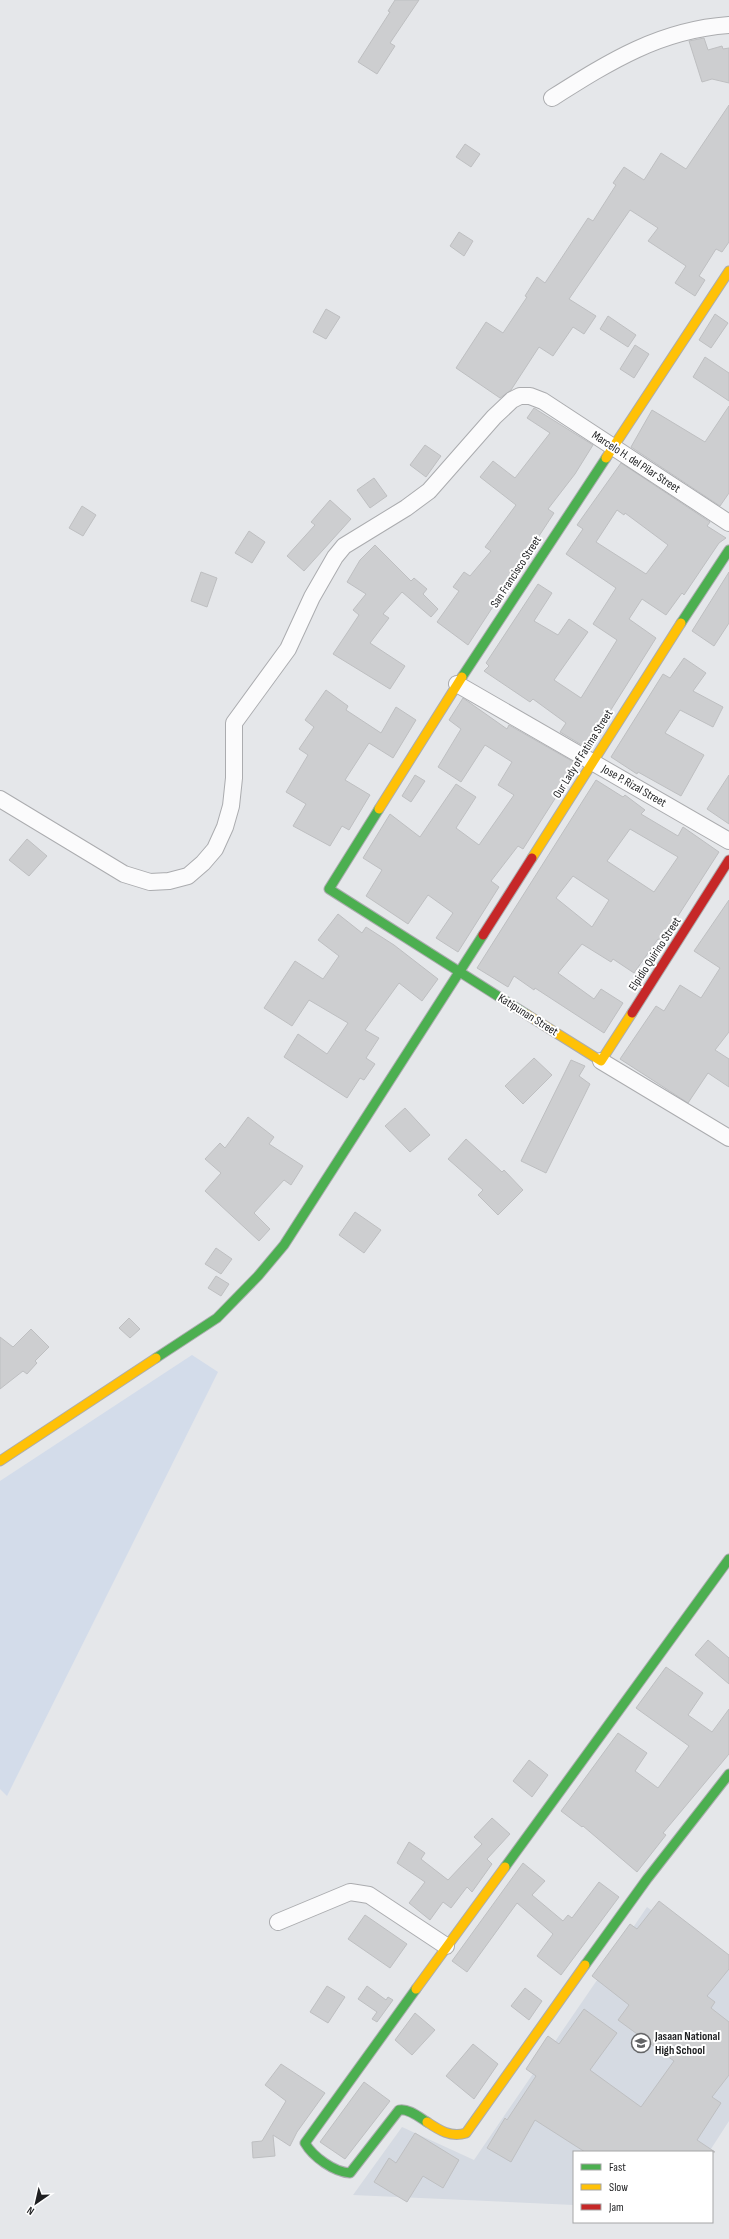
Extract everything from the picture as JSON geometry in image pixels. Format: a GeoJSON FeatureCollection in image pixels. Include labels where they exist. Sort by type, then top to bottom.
{"type":"FeatureCollection","features":[{"type":"Feature","properties":{"kind":"street"},"geometry":{"type":"LineString","coordinates":[[552,98],[612,60],[665,37],[729,25]]}},
{"type":"Feature","properties":{"kind":"street","name":"San Francisco Street"},"geometry":{"type":"LineString","coordinates":[[329,889],[457,684],[728,274]]}},
{"type":"Feature","properties":{"kind":"street","name":"Marcelo H. del Pilar Street"},"geometry":{"type":"LineString","coordinates":[[0,799],[124,874],[150,882],[169,881],[188,876],[215,849],[225,827],[231,806],[234,778],[234,723],[288,649],[312,597],[335,557],[344,546],[406,508],[429,491],[494,417],[512,400],[520,396],[530,396],[543,401],[729,523]]}},
{"type":"Feature","properties":{"kind":"street","name":"Our Lady of Fatima Street"},"geometry":{"type":"LineString","coordinates":[[1,1459],[190,1337],[233,1303],[284,1245],[729,550]]}},
{"type":"Feature","properties":{"kind":"street","name":"Jose P. Rizal Street"},"geometry":{"type":"LineString","coordinates":[[457,684],[729,841]]}},
{"type":"Feature","properties":{"kind":"street","name":"Elpidio Quirino Street"},"geometry":{"type":"LineString","coordinates":[[601,1060],[729,860]]}},
{"type":"Feature","properties":{"kind":"street","name":"Katipunan Street"},"geometry":{"type":"LineString","coordinates":[[329,889],[601,1060],[729,1138]]}},
{"type":"Feature","properties":{"kind":"street"},"geometry":{"type":"LineString","coordinates":[[729,1559],[446,1946],[305,2143],[308,2149],[339,2172],[345,2174],[350,2173],[399,2110],[408,2111],[450,2135],[462,2136],[466,2133],[642,1885],[729,1774]]}},
{"type":"Feature","properties":{"kind":"street"},"geometry":{"type":"LineString","coordinates":[[278,1922],[350,1892],[360,1892],[370,1895],[446,1946]]}},
{"type":"Feature","properties":{"kind":"shaded area"},"geometry":{"type":"Polygon","coordinates":[[[192,1355],[218,1372],[7,1796],[0,1789],[0,1481],[192,1355]]]}},
{"type":"Feature","properties":{"kind":"shaded area","name":"Jasaan National High School"},"geometry":{"type":"Polygon","coordinates":[[[647,1907],[729,1966],[729,2121],[710,2151],[573,2151],[573,2205],[353,2195],[402,2127],[474,2160],[647,1907]]]}},
{"type":"Feature","properties":{"kind":"building"},"geometry":{"type":"Polygon","coordinates":[[[395,0],[419,0],[390,43],[395,46],[377,74],[358,62],[390,12],[388,11],[395,0]]]}},
{"type":"Feature","properties":{"kind":"building"},"geometry":{"type":"Polygon","coordinates":[[[704,38],[708,50],[722,46],[723,49],[729,48],[729,83],[712,79],[702,82],[689,41],[704,38]]]}},
{"type":"Feature","properties":{"kind":"building"},"geometry":{"type":"Polygon","coordinates":[[[729,105],[729,242],[722,252],[716,249],[699,276],[705,280],[695,296],[675,283],[686,266],[648,241],[658,228],[630,210],[569,299],[596,316],[584,334],[573,327],[553,356],[539,347],[511,390],[500,398],[456,368],[486,322],[503,333],[527,297],[525,296],[537,277],[545,283],[588,218],[593,221],[616,185],[613,183],[624,167],[644,180],[661,153],[686,169],[729,105]]]}},
{"type":"Feature","properties":{"kind":"building"},"geometry":{"type":"Polygon","coordinates":[[[465,144],[480,154],[471,167],[456,157],[465,144]]]}},
{"type":"Feature","properties":{"kind":"building"},"geometry":{"type":"Polygon","coordinates":[[[459,232],[473,241],[464,256],[450,246],[459,232]]]}},
{"type":"Feature","properties":{"kind":"building"},"geometry":{"type":"Polygon","coordinates":[[[326,309],[340,317],[326,339],[313,332],[326,309]]]}},
{"type":"Feature","properties":{"kind":"building"},"geometry":{"type":"Polygon","coordinates":[[[715,314],[728,323],[711,348],[699,340],[715,314]]]}},
{"type":"Feature","properties":{"kind":"building"},"geometry":{"type":"Polygon","coordinates":[[[608,316],[636,335],[628,347],[600,329],[608,316]]]}},
{"type":"Feature","properties":{"kind":"building"},"geometry":{"type":"Polygon","coordinates":[[[635,345],[649,354],[634,378],[620,369],[635,345]]]}},
{"type":"Feature","properties":{"kind":"building"},"geometry":{"type":"Polygon","coordinates":[[[705,357],[729,373],[729,401],[693,377],[705,357]]]}},
{"type":"Feature","properties":{"kind":"building"},"geometry":{"type":"Polygon","coordinates":[[[729,406],[729,493],[720,506],[631,447],[652,410],[705,442],[729,406]]]}},
{"type":"Feature","properties":{"kind":"building"},"geometry":{"type":"Polygon","coordinates":[[[534,408],[593,445],[575,474],[548,509],[554,513],[468,645],[437,622],[459,591],[453,587],[464,572],[470,576],[491,551],[485,547],[516,505],[480,477],[493,461],[515,478],[550,433],[527,418],[534,408]]]}},
{"type":"Feature","properties":{"kind":"building"},"geometry":{"type":"Polygon","coordinates":[[[425,445],[441,456],[426,477],[410,465],[425,445]]]}},
{"type":"Feature","properties":{"kind":"building"},"geometry":{"type":"Polygon","coordinates":[[[621,463],[710,522],[707,526],[726,538],[719,543],[684,595],[682,593],[666,615],[642,599],[629,619],[656,638],[587,748],[560,732],[566,723],[533,699],[530,702],[484,671],[489,666],[486,663],[538,584],[552,593],[534,621],[558,635],[569,619],[588,632],[554,680],[581,698],[617,640],[593,624],[616,588],[566,554],[583,529],[577,525],[621,463]],[[617,510],[596,542],[646,574],[668,545],[625,513],[624,515],[617,510]]]}},
{"type":"Feature","properties":{"kind":"building"},"geometry":{"type":"Polygon","coordinates":[[[374,478],[387,496],[370,508],[357,490],[374,478]]]}},
{"type":"Feature","properties":{"kind":"building"},"geometry":{"type":"Polygon","coordinates":[[[330,500],[351,519],[304,571],[287,556],[315,525],[311,522],[330,500]]]}},
{"type":"Feature","properties":{"kind":"building"},"geometry":{"type":"Polygon","coordinates":[[[82,506],[96,515],[83,536],[69,528],[82,506]]]}},
{"type":"Feature","properties":{"kind":"building"},"geometry":{"type":"Polygon","coordinates":[[[249,531],[265,542],[252,563],[235,553],[249,531]]]}},
{"type":"Feature","properties":{"kind":"building"},"geometry":{"type":"Polygon","coordinates":[[[375,545],[411,581],[414,578],[427,589],[423,594],[438,609],[431,617],[402,592],[383,614],[389,618],[370,643],[405,666],[390,689],[333,654],[359,615],[353,610],[366,594],[347,582],[360,560],[375,545]]]}},
{"type":"Feature","properties":{"kind":"building"},"geometry":{"type":"Polygon","coordinates":[[[201,572],[217,578],[207,607],[191,601],[201,572]]]}},
{"type":"Feature","properties":{"kind":"building"},"geometry":{"type":"Polygon","coordinates":[[[729,572],[729,623],[714,646],[692,631],[729,572]]]}},
{"type":"Feature","properties":{"kind":"building"},"geometry":{"type":"Polygon","coordinates":[[[684,658],[706,673],[693,691],[723,707],[713,727],[680,710],[665,733],[704,755],[681,796],[638,772],[637,774],[611,757],[663,674],[670,678],[684,658]]]}},
{"type":"Feature","properties":{"kind":"building"},"geometry":{"type":"Polygon","coordinates":[[[326,690],[348,706],[346,710],[381,733],[396,707],[416,720],[393,758],[369,743],[345,780],[370,795],[349,830],[342,826],[330,846],[293,826],[306,804],[286,792],[308,755],[299,749],[314,727],[305,720],[326,690]]]}},
{"type":"Feature","properties":{"kind":"building"},"geometry":{"type":"Polygon","coordinates":[[[463,698],[507,729],[509,725],[577,764],[523,849],[518,846],[491,881],[499,887],[458,952],[436,938],[453,913],[428,895],[408,924],[366,896],[382,870],[363,858],[390,814],[420,837],[456,784],[476,797],[456,828],[479,845],[514,795],[498,785],[512,762],[485,745],[461,782],[438,767],[461,729],[449,720],[463,698]]]}},
{"type":"Feature","properties":{"kind":"building"},"geometry":{"type":"Polygon","coordinates":[[[415,775],[425,781],[411,802],[402,796],[415,775]]]}},
{"type":"Feature","properties":{"kind":"building"},"geometry":{"type":"Polygon","coordinates":[[[729,775],[729,824],[707,809],[729,775]]]}},
{"type":"Feature","properties":{"kind":"building"},"geometry":{"type":"Polygon","coordinates":[[[596,780],[623,797],[625,795],[645,810],[641,814],[678,836],[683,827],[719,852],[662,941],[658,939],[634,973],[613,959],[611,962],[582,944],[558,973],[594,999],[601,989],[623,1003],[604,1033],[514,976],[508,987],[477,968],[596,780]],[[630,829],[607,861],[654,892],[678,857],[630,829]],[[573,876],[556,898],[592,927],[609,900],[573,876]]]}},
{"type":"Feature","properties":{"kind":"building"},"geometry":{"type":"Polygon","coordinates":[[[27,839],[47,856],[29,876],[9,860],[27,839]]]}},
{"type":"Feature","properties":{"kind":"building"},"geometry":{"type":"Polygon","coordinates":[[[729,900],[729,1032],[715,1050],[729,1059],[729,1087],[708,1073],[688,1103],[620,1059],[656,1006],[664,1011],[680,985],[701,998],[720,968],[694,951],[729,900]]]}},
{"type":"Feature","properties":{"kind":"building"},"geometry":{"type":"Polygon","coordinates":[[[338,914],[362,933],[366,927],[394,945],[438,979],[422,1001],[399,983],[365,1030],[379,1038],[366,1058],[375,1064],[364,1080],[360,1078],[347,1098],[284,1057],[298,1034],[327,1054],[348,1023],[309,1000],[292,1026],[264,1008],[295,961],[323,979],[339,956],[318,940],[338,914]]]}},
{"type":"Feature","properties":{"kind":"building"},"geometry":{"type":"Polygon","coordinates":[[[534,1058],[552,1075],[523,1104],[505,1086],[534,1058]]]}},
{"type":"Feature","properties":{"kind":"building"},"geometry":{"type":"Polygon","coordinates":[[[571,1060],[585,1066],[579,1076],[590,1084],[546,1173],[521,1161],[571,1060]]]}},
{"type":"Feature","properties":{"kind":"building"},"geometry":{"type":"Polygon","coordinates":[[[405,1108],[430,1135],[410,1152],[385,1126],[405,1108]]]}},
{"type":"Feature","properties":{"kind":"building"},"geometry":{"type":"Polygon","coordinates":[[[248,1117],[274,1137],[269,1144],[303,1166],[291,1185],[284,1180],[254,1213],[270,1229],[259,1241],[205,1191],[221,1173],[205,1159],[220,1143],[225,1148],[248,1117]]]}},
{"type":"Feature","properties":{"kind":"building"},"geometry":{"type":"Polygon","coordinates":[[[466,1139],[502,1172],[504,1170],[523,1190],[498,1215],[478,1195],[483,1190],[448,1159],[466,1139]]]}},
{"type":"Feature","properties":{"kind":"building"},"geometry":{"type":"Polygon","coordinates":[[[355,1212],[381,1230],[364,1253],[339,1235],[355,1212]]]}},
{"type":"Feature","properties":{"kind":"building"},"geometry":{"type":"Polygon","coordinates":[[[216,1248],[232,1259],[221,1274],[205,1264],[216,1248]]]}},
{"type":"Feature","properties":{"kind":"building"},"geometry":{"type":"Polygon","coordinates":[[[216,1276],[229,1284],[221,1296],[208,1288],[216,1276]]]}},
{"type":"Feature","properties":{"kind":"building"},"geometry":{"type":"Polygon","coordinates":[[[129,1318],[140,1329],[130,1338],[119,1328],[129,1318]]]}},
{"type":"Feature","properties":{"kind":"building"},"geometry":{"type":"Polygon","coordinates":[[[31,1329],[49,1347],[35,1361],[37,1363],[27,1374],[23,1371],[0,1389],[0,1337],[13,1347],[31,1329]]]}},
{"type":"Feature","properties":{"kind":"building"},"geometry":{"type":"Polygon","coordinates":[[[708,1640],[729,1658],[729,1684],[695,1655],[708,1640]]]}},
{"type":"Feature","properties":{"kind":"building"},"geometry":{"type":"Polygon","coordinates":[[[666,1667],[703,1693],[688,1715],[712,1732],[729,1709],[729,1754],[663,1833],[666,1835],[637,1872],[583,1826],[582,1827],[561,1811],[618,1733],[647,1753],[635,1771],[658,1788],[689,1746],[636,1708],[666,1667]]]}},
{"type":"Feature","properties":{"kind":"building"},"geometry":{"type":"Polygon","coordinates":[[[529,1760],[548,1775],[532,1797],[513,1781],[529,1760]]]}},
{"type":"Feature","properties":{"kind":"building"},"geometry":{"type":"Polygon","coordinates":[[[492,1818],[510,1834],[487,1859],[492,1864],[472,1892],[467,1887],[451,1908],[443,1902],[430,1920],[409,1903],[425,1882],[397,1863],[409,1842],[425,1853],[421,1859],[448,1880],[482,1844],[474,1837],[492,1818]]]}},
{"type":"Feature","properties":{"kind":"building"},"geometry":{"type":"Polygon","coordinates":[[[523,1863],[545,1881],[532,1895],[563,1921],[568,1915],[572,1918],[599,1882],[619,1897],[561,1975],[537,1956],[553,1934],[517,1903],[467,1972],[452,1961],[523,1863]]]}},
{"type":"Feature","properties":{"kind":"building","name":"Jasaan National High School"},"geometry":{"type":"Polygon","coordinates":[[[659,1901],[729,1955],[729,1969],[707,1996],[715,2002],[711,2008],[729,2022],[729,2075],[712,2097],[721,2103],[697,2140],[715,2152],[583,2151],[535,2120],[511,2162],[487,2148],[505,2118],[507,2120],[536,2076],[526,2069],[547,2037],[548,2036],[559,2044],[584,2009],[617,2033],[590,2070],[641,2107],[674,2061],[618,2020],[629,2005],[592,1976],[630,1924],[637,1929],[659,1901]]]}},
{"type":"Feature","properties":{"kind":"building"},"geometry":{"type":"Polygon","coordinates":[[[365,1915],[407,1944],[390,1968],[348,1939],[365,1915]]]}},
{"type":"Feature","properties":{"kind":"building"},"geometry":{"type":"Polygon","coordinates":[[[327,1986],[345,1997],[328,2023],[310,2012],[327,1986]]]}},
{"type":"Feature","properties":{"kind":"building"},"geometry":{"type":"Polygon","coordinates":[[[367,1986],[386,2000],[388,1997],[393,2000],[377,2022],[372,2019],[377,2012],[358,1999],[367,1986]]]}},
{"type":"Feature","properties":{"kind":"building"},"geometry":{"type":"Polygon","coordinates":[[[525,1988],[542,2001],[529,2020],[511,2006],[525,1988]]]}},
{"type":"Feature","properties":{"kind":"building"},"geometry":{"type":"Polygon","coordinates":[[[415,2013],[435,2030],[412,2055],[395,2040],[415,2013]]]}},
{"type":"Feature","properties":{"kind":"building"},"geometry":{"type":"Polygon","coordinates":[[[473,2044],[498,2064],[474,2099],[446,2076],[473,2044]]]}},
{"type":"Feature","properties":{"kind":"building"},"geometry":{"type":"Polygon","coordinates":[[[281,2064],[325,2093],[297,2132],[290,2146],[273,2135],[275,2156],[253,2158],[252,2142],[262,2141],[286,2101],[265,2085],[281,2064]]]}},
{"type":"Feature","properties":{"kind":"building"},"geometry":{"type":"Polygon","coordinates":[[[364,2082],[390,2101],[345,2159],[320,2142],[364,2082]]]}},
{"type":"Feature","properties":{"kind":"building"},"geometry":{"type":"Polygon","coordinates":[[[415,2133],[459,2160],[443,2188],[423,2176],[407,2202],[374,2182],[389,2158],[396,2163],[415,2133]]]}},
{"type":"Feature","properties":{"kind":"traffic: fast"},"geometry":{"type":"LineString","coordinates":[[462,677],[606,458]]}},
{"type":"Feature","properties":{"kind":"traffic: fast"},"geometry":{"type":"LineString","coordinates":[[681,623],[729,550]]}},
{"type":"Feature","properties":{"kind":"traffic: fast"},"geometry":{"type":"LineString","coordinates":[[379,809],[329,889],[526,1014]]}},
{"type":"Feature","properties":{"kind":"traffic: fast"},"geometry":{"type":"LineString","coordinates":[[156,1358],[217,1318],[258,1276],[284,1245],[483,935]]}},
{"type":"Feature","properties":{"kind":"traffic: fast"},"geometry":{"type":"LineString","coordinates":[[505,1867],[729,1559]]}},
{"type":"Feature","properties":{"kind":"traffic: fast"},"geometry":{"type":"LineString","coordinates":[[585,1965],[647,1879],[729,1774]]}},
{"type":"Feature","properties":{"kind":"traffic: fast"},"geometry":{"type":"LineString","coordinates":[[416,1989],[305,2143],[324,2163],[337,2170],[350,2173],[399,2110],[406,2110],[427,2122]]}},
{"type":"Feature","properties":{"kind":"traffic: slow"},"geometry":{"type":"LineString","coordinates":[[606,458],[729,271]]}},
{"type":"Feature","properties":{"kind":"traffic: slow"},"geometry":{"type":"LineString","coordinates":[[532,858],[681,623]]}},
{"type":"Feature","properties":{"kind":"traffic: slow"},"geometry":{"type":"LineString","coordinates":[[379,809],[462,677]]}},
{"type":"Feature","properties":{"kind":"traffic: slow"},"geometry":{"type":"LineString","coordinates":[[526,1014],[601,1061],[632,1013]]}},
{"type":"Feature","properties":{"kind":"traffic: slow"},"geometry":{"type":"LineString","coordinates":[[0,1461],[156,1358]]}},
{"type":"Feature","properties":{"kind":"traffic: slow"},"geometry":{"type":"LineString","coordinates":[[416,1989],[505,1867]]}},
{"type":"Feature","properties":{"kind":"traffic: slow"},"geometry":{"type":"LineString","coordinates":[[427,2122],[450,2134],[455,2135],[466,2133],[585,1965]]}},
{"type":"Feature","properties":{"kind":"traffic: jam"},"geometry":{"type":"LineString","coordinates":[[483,935],[532,858]]}},
{"type":"Feature","properties":{"kind":"traffic: jam"},"geometry":{"type":"LineString","coordinates":[[632,1013],[729,860]]}},
{"type":"Feature","properties":{"kind":"place","name":"Jasaan National High School"},"geometry":{"type":"Point","coordinates":[641,2043]}}]}
